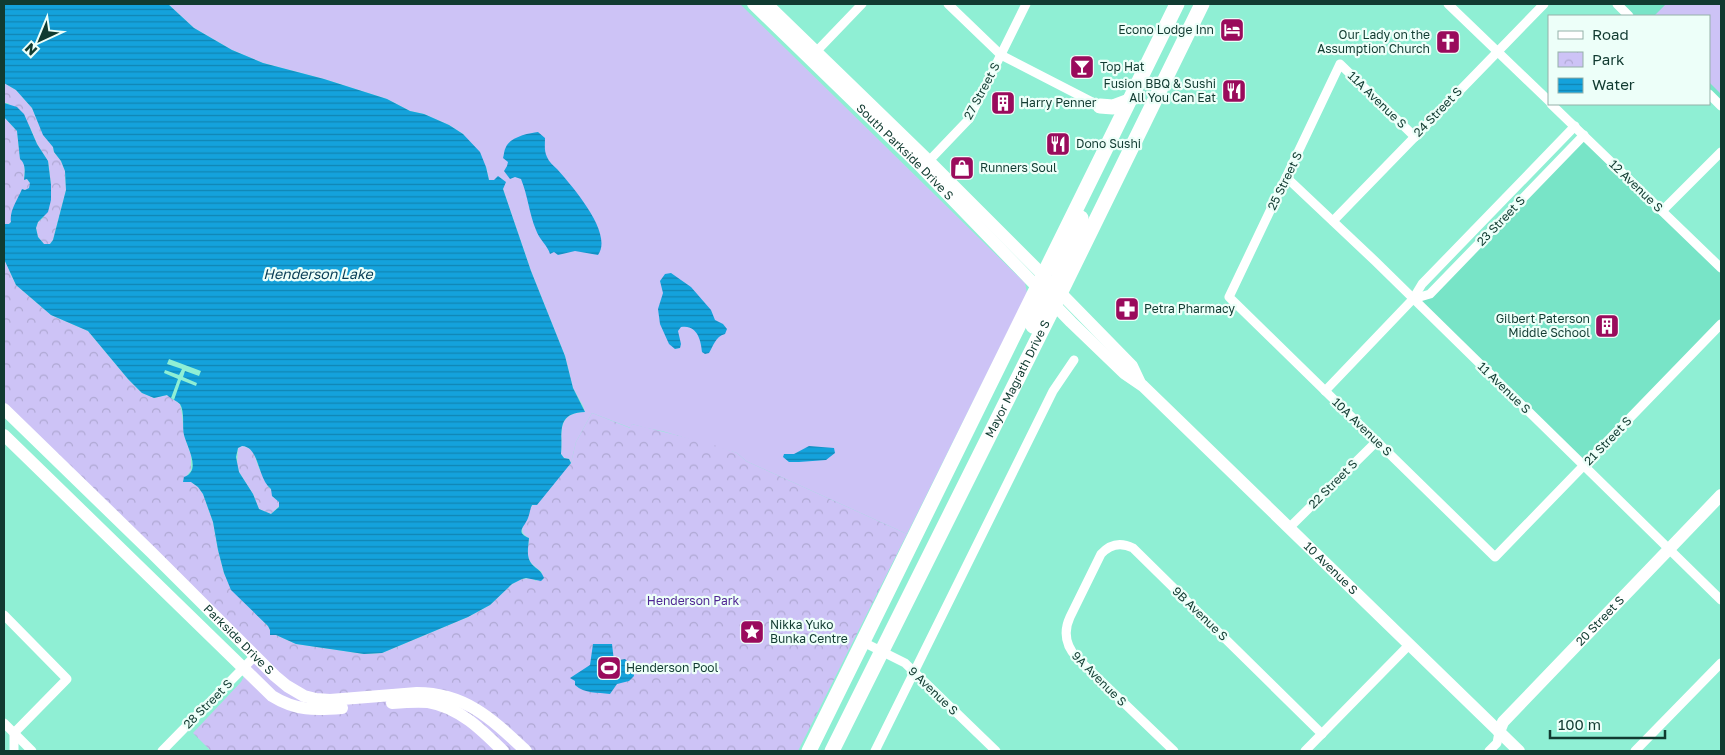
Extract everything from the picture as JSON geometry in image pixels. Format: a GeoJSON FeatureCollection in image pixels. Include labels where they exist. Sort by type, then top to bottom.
{"type":"FeatureCollection","features":[{"type":"Feature","properties":{"kind":"main road","name":"Mayor Magrath Drive S"},"geometry":{"type":"LineString","coordinates":[[832,751],[987,440],[1050,290],[1098,163],[1177,4]]}},
{"type":"Feature","properties":{"kind":"main road","name":"Mayor Magrath Drive S"},"geometry":{"type":"LineString","coordinates":[[808,751],[862,642],[1202,4]]}},
{"type":"Feature","properties":{"kind":"main road"},"geometry":{"type":"LineString","coordinates":[[1100,106],[1113,107],[1129,101]]}},
{"type":"Feature","properties":{"kind":"main road"},"geometry":{"type":"LineString","coordinates":[[1100,106],[1110,113],[1114,120],[1115,128]]}},
{"type":"Feature","properties":{"kind":"street","name":"South Parkside Drive S"},"geometry":{"type":"LineString","coordinates":[[753,4],[813,55],[926,164],[1050,290]]}},
{"type":"Feature","properties":{"kind":"street","name":"South Parkside Drive S"},"geometry":{"type":"LineString","coordinates":[[768,4],[813,55]]}},
{"type":"Feature","properties":{"kind":"street"},"geometry":{"type":"LineString","coordinates":[[813,55],[862,4]]}},
{"type":"Feature","properties":{"kind":"street"},"geometry":{"type":"LineString","coordinates":[[948,4],[1001,55],[1100,106]]}},
{"type":"Feature","properties":{"kind":"street","name":"27 Street S"},"geometry":{"type":"LineString","coordinates":[[926,164],[969,119],[1026,4]]}},
{"type":"Feature","properties":{"kind":"street","name":"12 Avenue S"},"geometry":{"type":"LineString","coordinates":[[1448,4],[1548,101]]}},
{"type":"Feature","properties":{"kind":"street","name":"24 Street S"},"geometry":{"type":"LineString","coordinates":[[1332,221],[1544,4]]}},
{"type":"Feature","properties":{"kind":"street"},"geometry":{"type":"LineString","coordinates":[[1617,4],[1629,15]]}},
{"type":"Feature","properties":{"kind":"street","name":"11A Avenue S"},"geometry":{"type":"LineString","coordinates":[[1340,64],[1415,136]]}},
{"type":"Feature","properties":{"kind":"street","name":"25 Street S"},"geometry":{"type":"LineString","coordinates":[[1229,297],[1340,64]]}},
{"type":"Feature","properties":{"kind":"street"},"geometry":{"type":"LineString","coordinates":[[1710,95],[1721,106]]}},
{"type":"Feature","properties":{"kind":"street","name":"12 Avenue S"},"geometry":{"type":"LineString","coordinates":[[1552,105],[1721,268]]}},
{"type":"Feature","properties":{"kind":"street","name":"23 Street S"},"geometry":{"type":"LineString","coordinates":[[1325,391],[1413,300],[1422,284],[1575,126]]}},
{"type":"Feature","properties":{"kind":"street","name":"23 Street S"},"geometry":{"type":"LineString","coordinates":[[1413,300],[1430,294],[1584,135]]}},
{"type":"Feature","properties":{"kind":"street"},"geometry":{"type":"LineString","coordinates":[[1662,211],[1721,152]]}},
{"type":"Feature","properties":{"kind":"street","name":"11 Avenue S"},"geometry":{"type":"LineString","coordinates":[[1286,177],[1721,600]]}},
{"type":"Feature","properties":{"kind":"street","name":"10 Avenue S"},"geometry":{"type":"LineString","coordinates":[[1050,290],[1124,373],[1141,384],[1519,751]]}},
{"type":"Feature","properties":{"kind":"street","name":"10A Avenue S"},"geometry":{"type":"LineString","coordinates":[[1229,297],[1495,557]]}},
{"type":"Feature","properties":{"kind":"street","name":"21 Street S"},"geometry":{"type":"LineString","coordinates":[[1495,557],[1721,324]]}},
{"type":"Feature","properties":{"kind":"street"},"geometry":{"type":"LineString","coordinates":[[875,751],[1053,391],[1074,360]]}},
{"type":"Feature","properties":{"kind":"street","name":"Parkside Drive S"},"geometry":{"type":"LineString","coordinates":[[5,412],[152,552],[287,686],[304,696],[316,700],[338,700],[417,693],[452,698],[486,715],[526,751]]}},
{"type":"Feature","properties":{"kind":"street","name":"Parkside Drive S"},"geometry":{"type":"LineString","coordinates":[[4,435],[272,696],[294,707],[329,709],[419,702],[437,704],[470,720],[503,751]]}},
{"type":"Feature","properties":{"kind":"street","name":"22 Street S"},"geometry":{"type":"LineString","coordinates":[[1290,527],[1377,441]]}},
{"type":"Feature","properties":{"kind":"street","name":"20 Street S"},"geometry":{"type":"LineString","coordinates":[[1489,751],[1497,743],[1503,722],[1721,495]]}},
{"type":"Feature","properties":{"kind":"street","name":"9B Avenue S"},"geometry":{"type":"LineString","coordinates":[[1083,591],[1100,556],[1105,550],[1116,544],[1125,544],[1133,548],[1322,734]]}},
{"type":"Feature","properties":{"kind":"street","name":"9A Avenue S"},"geometry":{"type":"LineString","coordinates":[[1083,591],[1067,624],[1066,637],[1070,649],[1077,658],[1174,751]]}},
{"type":"Feature","properties":{"kind":"street"},"geometry":{"type":"LineString","coordinates":[[4,615],[67,679],[14,733],[4,734]]}},
{"type":"Feature","properties":{"kind":"street","name":"9 Avenue S"},"geometry":{"type":"LineString","coordinates":[[862,642],[905,663],[996,751]]}},
{"type":"Feature","properties":{"kind":"street"},"geometry":{"type":"LineString","coordinates":[[1305,751],[1410,645]]}},
{"type":"Feature","properties":{"kind":"street","name":"28 Street S"},"geometry":{"type":"LineString","coordinates":[[162,751],[255,656]]}},
{"type":"Feature","properties":{"kind":"street"},"geometry":{"type":"LineString","coordinates":[[1635,751],[1721,663]]}},
{"type":"Feature","properties":{"kind":"street"},"geometry":{"type":"LineString","coordinates":[[4,723],[32,751]]}},
{"type":"Feature","properties":{"kind":"street"},"geometry":{"type":"LineString","coordinates":[[14,733],[14,751]]}},
{"type":"Feature","properties":{"kind":"shaded area"},"geometry":{"type":"Polygon","coordinates":[[[1617,4],[1721,4],[1721,106],[1710,95],[1710,15],[1628,15],[1617,4]]]}},
{"type":"Feature","properties":{"kind":"shaded area"},"geometry":{"type":"Polygon","coordinates":[[[1584,135],[1721,268],[1721,324],[1584,466],[1413,299],[1430,294],[1584,135]]]}},
{"type":"Feature","properties":{"kind":"green space"},"geometry":{"type":"Polygon","coordinates":[[[168,4],[740,4],[1025,283],[1027,293],[907,534],[746,461],[737,453],[662,431],[632,424],[631,428],[592,413],[576,442],[571,463],[569,459],[564,458],[561,454],[562,426],[569,416],[585,412],[573,388],[565,356],[531,271],[503,189],[494,180],[489,180],[486,167],[463,134],[449,125],[424,114],[410,111],[387,99],[324,79],[263,63],[232,50],[194,28],[168,4]]]}},
{"type":"Feature","properties":{"kind":"green space"},"geometry":{"type":"Polygon","coordinates":[[[1666,4],[1721,4],[1721,94],[1710,83],[1710,15],[1655,15],[1666,4]]]}},
{"type":"Feature","properties":{"kind":"green space"},"geometry":{"type":"Polygon","coordinates":[[[4,83],[16,90],[32,108],[43,134],[53,147],[65,171],[66,190],[53,240],[50,244],[44,244],[38,237],[36,228],[38,222],[43,218],[51,185],[48,161],[37,144],[29,125],[8,103],[4,103],[4,83]]]}},
{"type":"Feature","properties":{"kind":"green space"},"geometry":{"type":"Polygon","coordinates":[[[4,117],[17,131],[20,158],[25,168],[24,179],[27,179],[30,183],[30,188],[22,190],[13,209],[11,222],[4,228],[4,117]]]}},
{"type":"Feature","properties":{"kind":"green space","name":"Henderson Park"},"geometry":{"type":"Polygon","coordinates":[[[4,259],[16,285],[51,315],[88,331],[142,393],[154,398],[167,395],[180,404],[184,435],[191,455],[191,470],[183,481],[191,482],[203,494],[213,522],[224,573],[231,589],[270,630],[276,635],[296,644],[364,654],[382,653],[468,617],[490,605],[512,584],[522,579],[531,578],[536,581],[542,572],[528,558],[529,538],[523,532],[523,525],[530,508],[571,463],[576,442],[592,413],[630,428],[632,424],[708,443],[737,453],[746,461],[907,534],[798,751],[211,751],[193,733],[241,682],[255,655],[4,409],[4,259]]]}},
{"type":"Feature","properties":{"kind":"green space"},"geometry":{"type":"Polygon","coordinates":[[[242,446],[252,451],[260,471],[269,488],[272,489],[272,496],[279,501],[279,506],[271,514],[259,509],[253,494],[239,472],[237,464],[238,448],[242,446]]]}},
{"type":"Feature","properties":{"kind":"water","name":"Henderson Lake"},"geometry":{"type":"Polygon","coordinates":[[[4,4],[168,4],[194,28],[232,50],[263,63],[324,79],[387,99],[410,111],[424,114],[449,125],[463,134],[480,152],[489,180],[494,180],[498,176],[506,182],[503,189],[531,271],[565,356],[573,388],[585,412],[575,413],[565,420],[562,426],[561,454],[564,458],[569,459],[571,463],[537,505],[532,505],[521,532],[529,538],[528,554],[530,562],[544,578],[541,581],[522,579],[512,584],[490,605],[468,617],[382,653],[364,654],[296,644],[276,635],[270,635],[268,626],[231,590],[224,573],[213,522],[203,494],[191,482],[183,482],[184,477],[192,470],[193,464],[184,435],[180,404],[167,395],[154,398],[142,393],[88,331],[51,315],[16,285],[4,259],[5,224],[11,222],[13,209],[22,189],[29,188],[30,183],[27,179],[24,180],[25,168],[20,159],[17,131],[4,117],[4,103],[17,107],[24,114],[37,144],[48,161],[51,200],[48,212],[38,222],[36,228],[38,237],[44,244],[50,244],[53,240],[66,190],[65,171],[53,147],[43,135],[32,108],[16,90],[4,83],[4,4]],[[242,446],[238,448],[236,457],[239,472],[253,494],[259,509],[271,514],[279,507],[279,502],[272,496],[271,489],[263,478],[255,457],[248,448],[242,446]]]}},
{"type":"Feature","properties":{"kind":"water"},"geometry":{"type":"Polygon","coordinates":[[[538,132],[545,138],[545,152],[549,160],[580,197],[596,222],[601,246],[598,255],[575,251],[558,255],[554,252],[550,254],[536,230],[521,179],[515,177],[510,179],[504,171],[508,162],[503,158],[508,144],[520,136],[538,132]]]}},
{"type":"Feature","properties":{"kind":"water"},"geometry":{"type":"Polygon","coordinates":[[[671,273],[691,287],[711,310],[715,320],[723,324],[727,329],[725,334],[717,339],[709,353],[705,354],[702,352],[697,334],[691,328],[681,327],[678,331],[680,348],[675,349],[669,344],[660,324],[658,309],[663,293],[660,281],[665,274],[671,273]]]}},
{"type":"Feature","properties":{"kind":"water"},"geometry":{"type":"Polygon","coordinates":[[[809,446],[834,448],[835,453],[826,460],[789,462],[783,457],[784,454],[794,454],[809,446]]]}},
{"type":"Feature","properties":{"kind":"water","name":"Henderson Pool"},"geometry":{"type":"Polygon","coordinates":[[[593,644],[612,644],[614,661],[625,659],[633,667],[634,676],[629,681],[617,684],[610,694],[583,690],[575,685],[575,681],[570,678],[590,665],[593,644]]]}},
{"type":"Feature","properties":{"kind":"pier"},"geometry":{"type":"Polygon","coordinates":[[[169,359],[201,371],[199,376],[185,371],[183,377],[197,383],[196,386],[181,380],[174,400],[171,398],[178,379],[164,373],[165,370],[179,375],[182,369],[167,364],[169,359]]]}},
{"type":"Feature","properties":{"kind":"place","name":"Econo Lodge Inn"},"geometry":{"type":"Point","coordinates":[1232,30]}},
{"type":"Feature","properties":{"kind":"place","name":"Our Lady on the Assumption Church"},"geometry":{"type":"Point","coordinates":[1448,42]}},
{"type":"Feature","properties":{"kind":"place","name":"Top Hat"},"geometry":{"type":"Point","coordinates":[1082,67]}},
{"type":"Feature","properties":{"kind":"place","name":"Fusion BBQ & Sushi All You Can Eat"},"geometry":{"type":"Point","coordinates":[1234,91]}},
{"type":"Feature","properties":{"kind":"place","name":"Harry Penner"},"geometry":{"type":"Point","coordinates":[1003,103]}},
{"type":"Feature","properties":{"kind":"place","name":"Dono Sushi"},"geometry":{"type":"Point","coordinates":[1058,144]}},
{"type":"Feature","properties":{"kind":"place","name":"Runners Soul"},"geometry":{"type":"Point","coordinates":[962,168]}},
{"type":"Feature","properties":{"kind":"place","name":"Petra Pharmacy"},"geometry":{"type":"Point","coordinates":[1127,309]}},
{"type":"Feature","properties":{"kind":"place","name":"Gilbert Paterson Middle School"},"geometry":{"type":"Point","coordinates":[1607,326]}},
{"type":"Feature","properties":{"kind":"place","name":"Nikka Yuko Bunka Centre"},"geometry":{"type":"Point","coordinates":[752,632]}},
{"type":"Feature","properties":{"kind":"place","name":"Henderson Pool"},"geometry":{"type":"Point","coordinates":[609,668]}}]}
